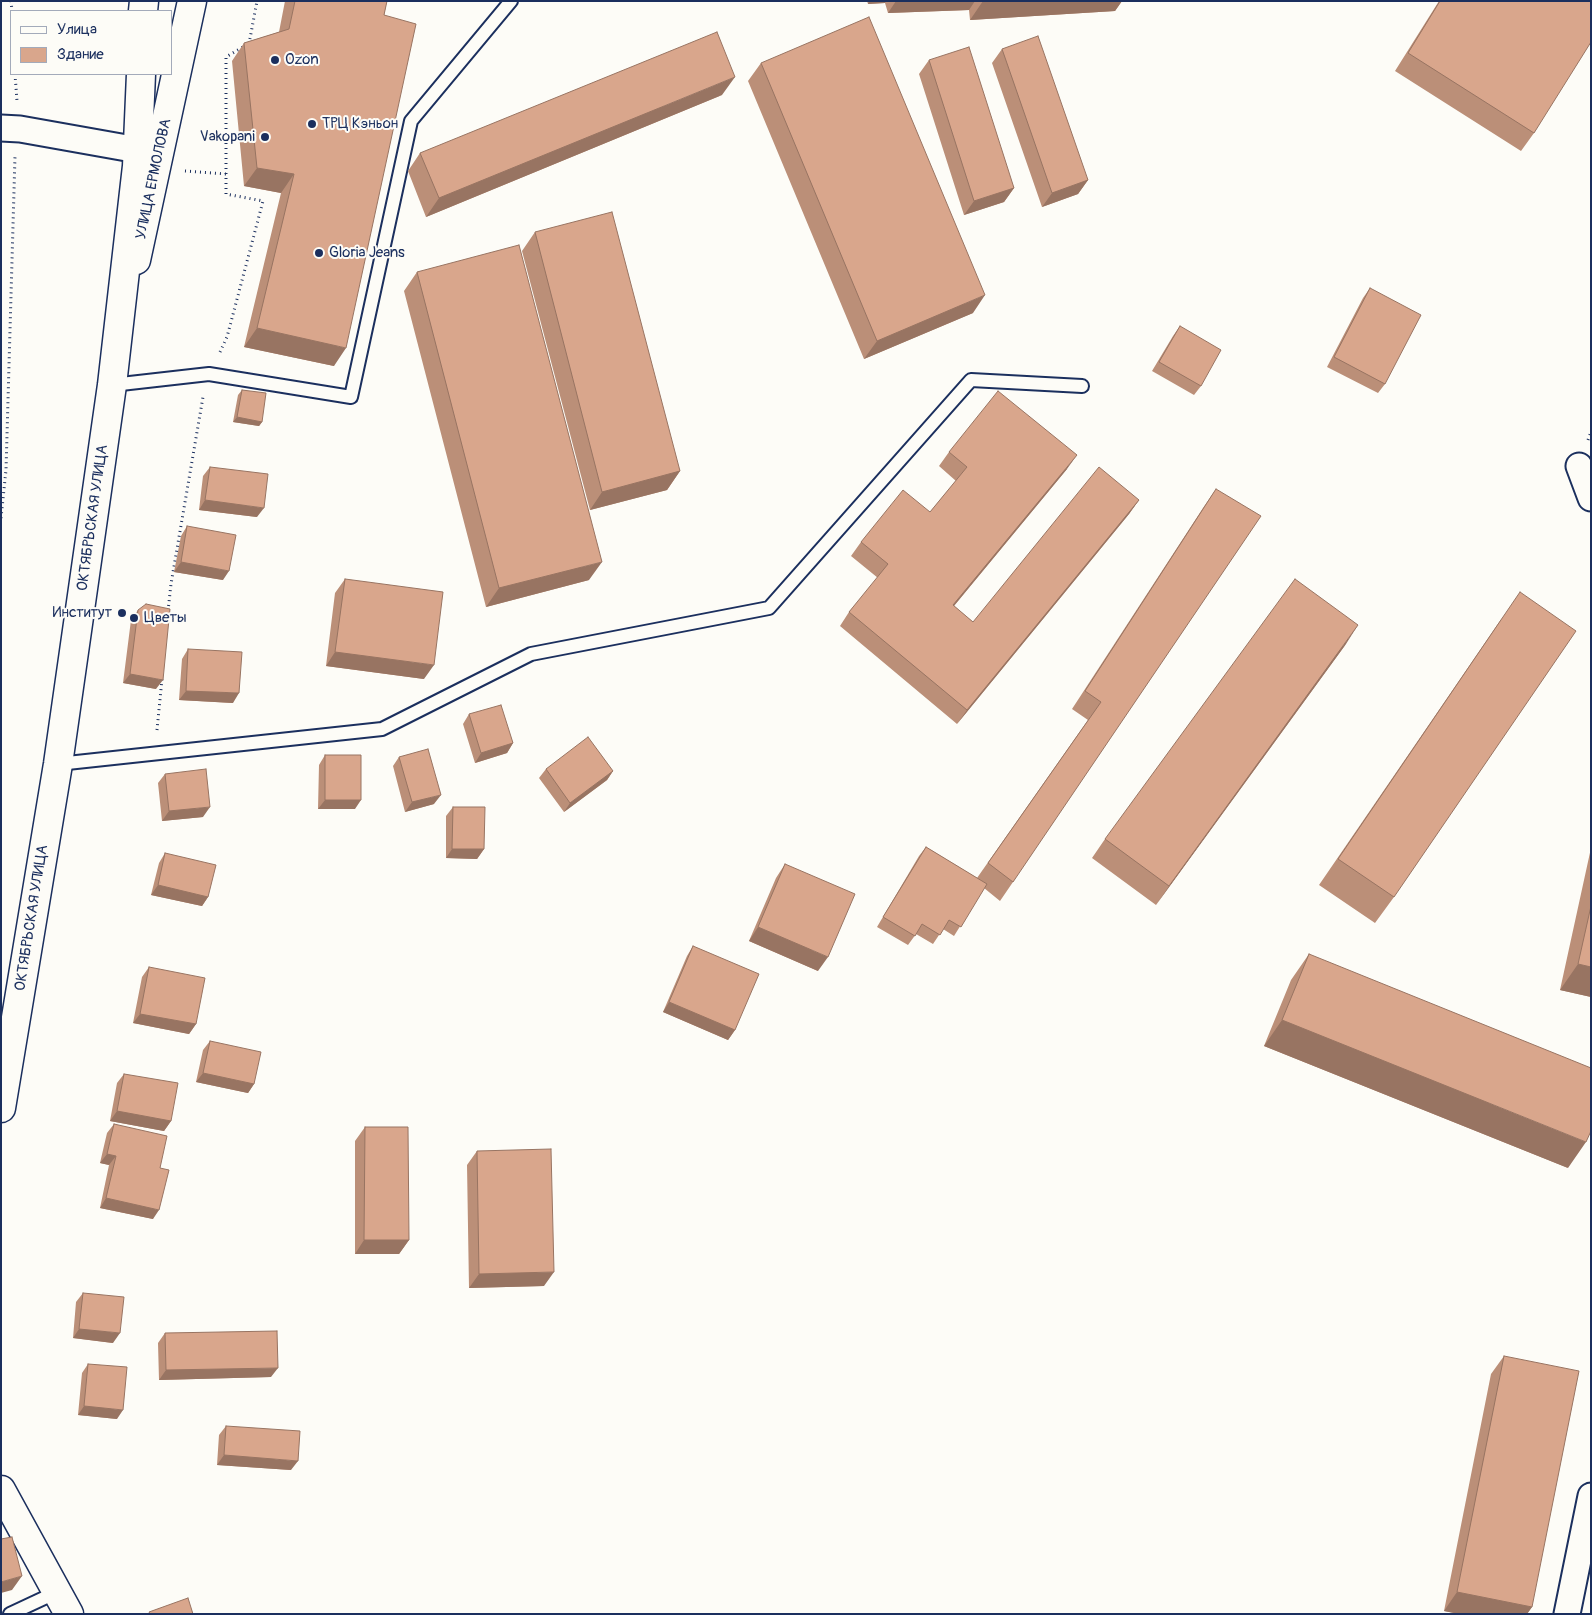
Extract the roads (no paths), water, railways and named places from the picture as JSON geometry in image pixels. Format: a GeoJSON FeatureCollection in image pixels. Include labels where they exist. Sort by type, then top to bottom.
{"type":"FeatureCollection","features":[{"type":"Feature","properties":{"kind":"main road","name":"УЛИЦА ЕРМОЛОВА"},"geometry":{"type":"LineString","coordinates":[[116,357],[192,1]]}},
{"type":"Feature","properties":{"kind":"main road","name":"ОКТЯБРЬСКАЯ УЛИЦА"},"geometry":{"type":"LineString","coordinates":[[1,1108],[58,764],[116,357],[138,150],[141,75]]}},
{"type":"Feature","properties":{"kind":"main road"},"geometry":{"type":"LineString","coordinates":[[1,1490],[63,1603]]}},
{"type":"Feature","properties":{"kind":"street"},"geometry":{"type":"LineString","coordinates":[[10,129],[138,150]]}},
{"type":"Feature","properties":{"kind":"street"},"geometry":{"type":"LineString","coordinates":[[1579,466],[1591,498]]}},
{"type":"Feature","properties":{"kind":"street"},"geometry":{"type":"LineString","coordinates":[[1566,1614],[1591,1496]]}},
{"type":"Feature","properties":{"kind":"lane"},"geometry":{"type":"LineString","coordinates":[[112,385],[209,374],[351,397],[411,121],[512,1]]}},
{"type":"Feature","properties":{"kind":"lane"},"geometry":{"type":"LineString","coordinates":[[58,764],[382,729],[531,654],[769,608],[972,380],[1082,386]]}},
{"type":"Feature","properties":{"kind":"lane"},"geometry":{"type":"LineString","coordinates":[[10,1614],[63,1603]]}},
{"type":"Feature","properties":{"kind":"place","name":"Ozon"},"geometry":{"type":"Point","coordinates":[275,60]}},
{"type":"Feature","properties":{"kind":"place","name":"ТРЦ Кэньон"},"geometry":{"type":"Point","coordinates":[312,124]}},
{"type":"Feature","properties":{"kind":"place","name":"Vakopani"},"geometry":{"type":"Point","coordinates":[265,137]}},
{"type":"Feature","properties":{"kind":"place","name":"Gloria Jeans"},"geometry":{"type":"Point","coordinates":[319,253]}},
{"type":"Feature","properties":{"kind":"place","name":"Институт"},"geometry":{"type":"Point","coordinates":[122,613]}},
{"type":"Feature","properties":{"kind":"place","name":"Цветы"},"geometry":{"type":"Point","coordinates":[134,618]}}]}
